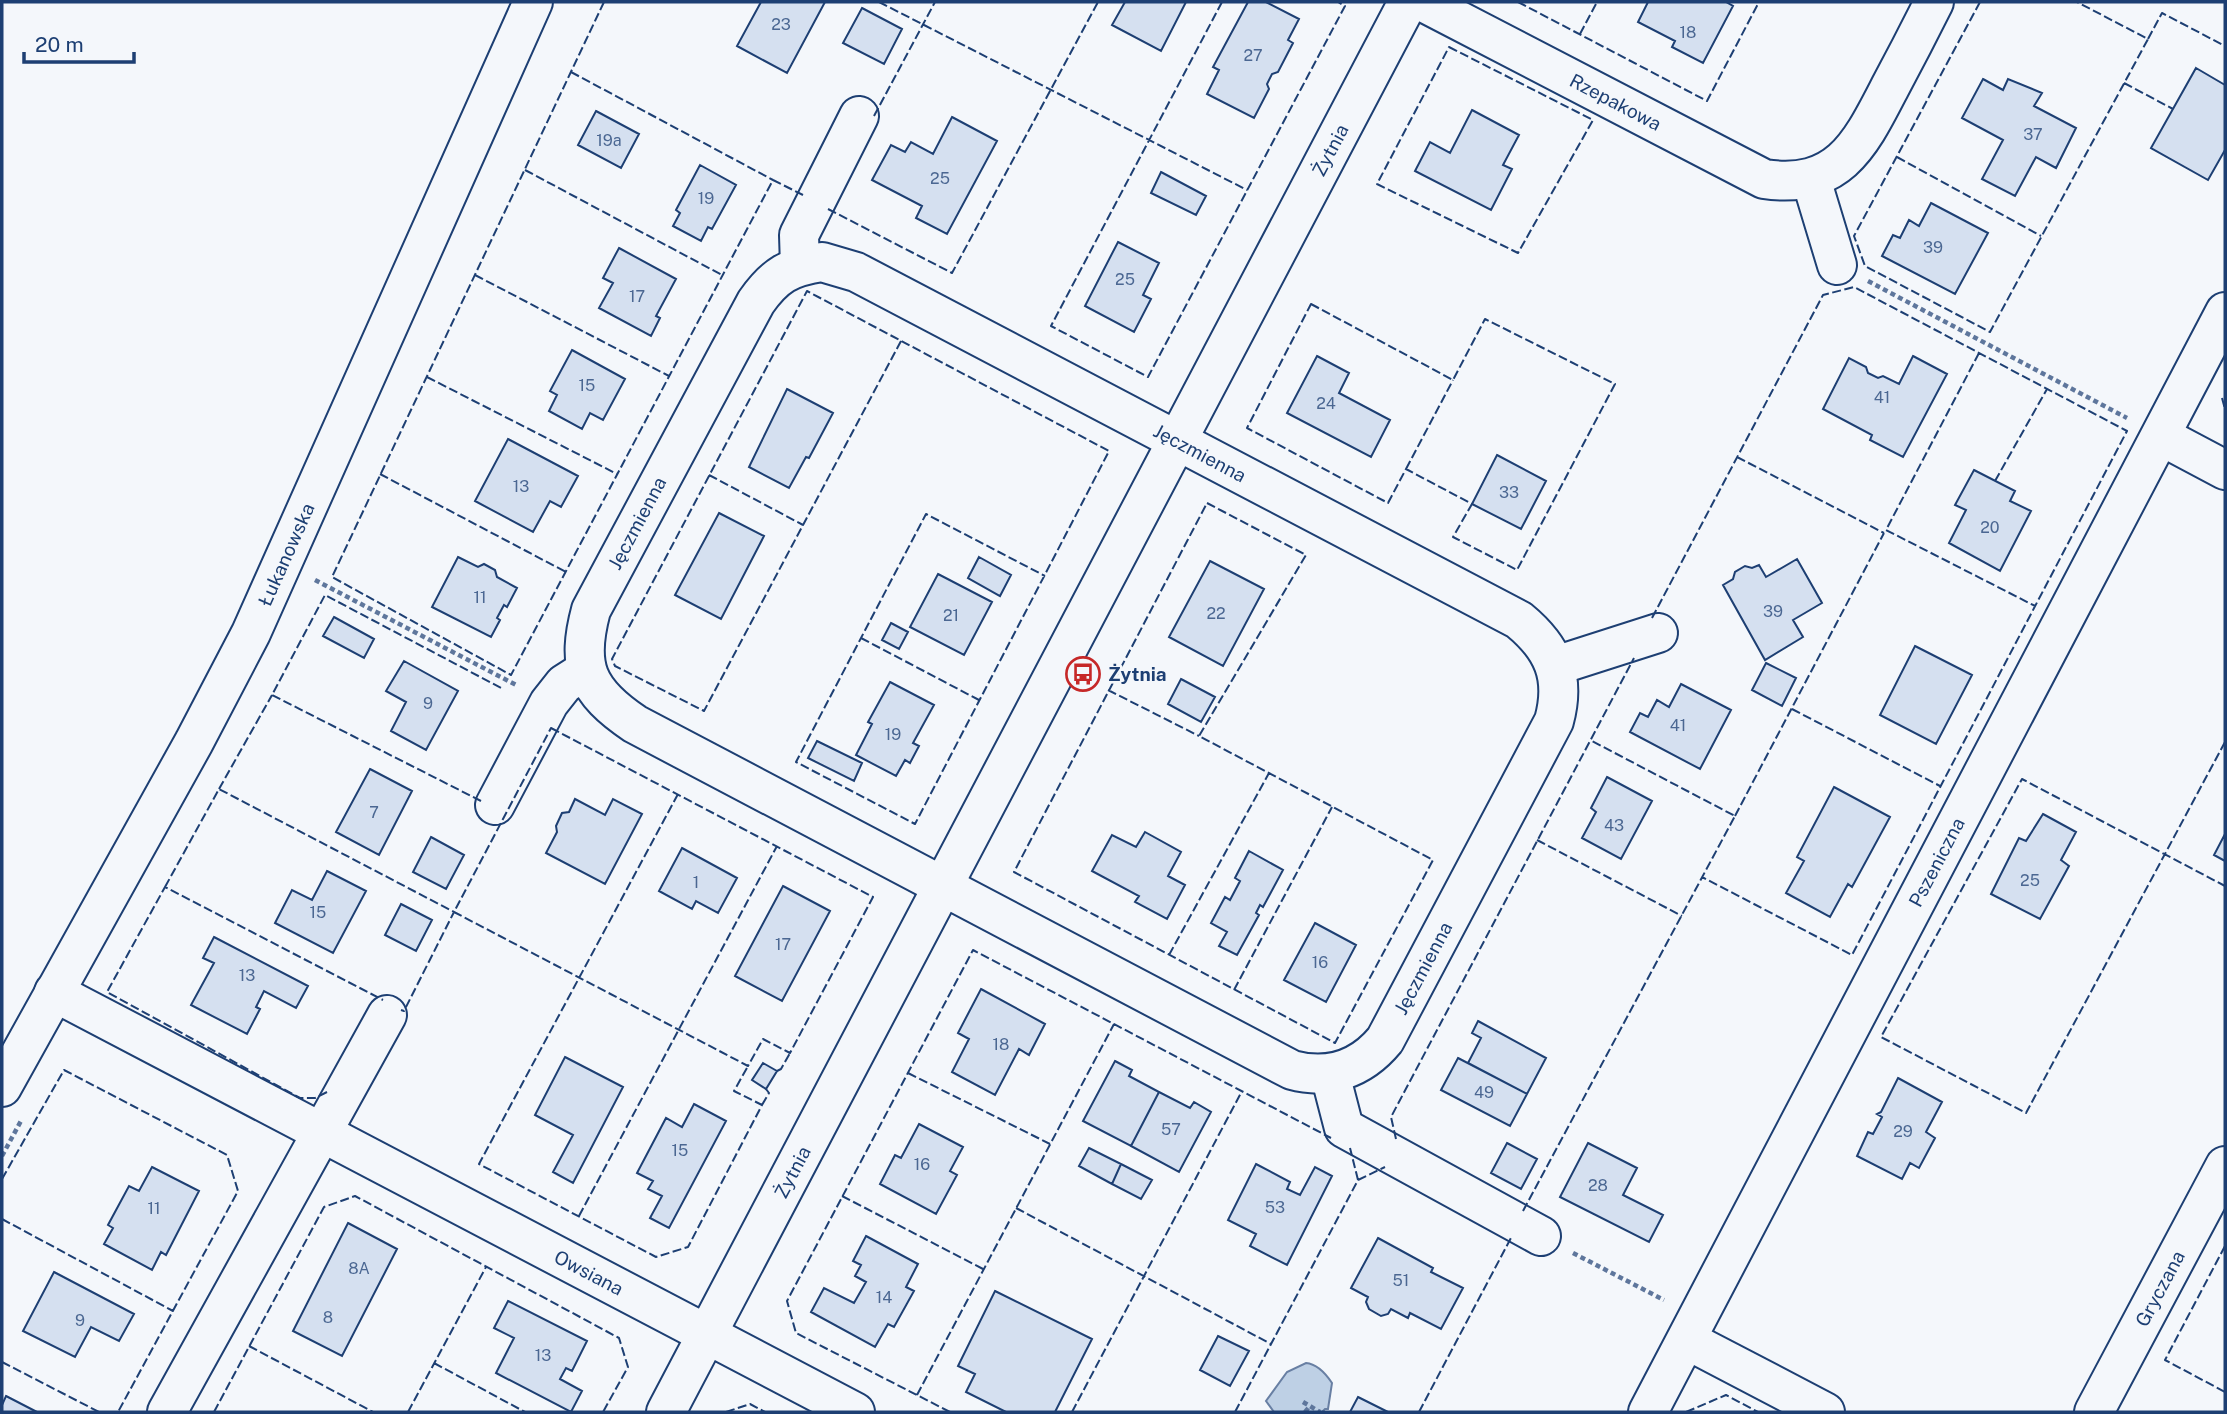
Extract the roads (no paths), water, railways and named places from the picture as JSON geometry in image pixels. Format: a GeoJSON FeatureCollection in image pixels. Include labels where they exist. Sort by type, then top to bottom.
{"type":"FeatureCollection","features":[{"type":"Feature","properties":{"kind":"street","name":"Łukanowska"},"geometry":{"type":"LineString","coordinates":[[2,1087],[194,742],[251,633],[533,2]]}},
{"type":"Feature","properties":{"kind":"street","name":"Żytnia"},"geometry":{"type":"LineString","coordinates":[[666,1412],[1408,2]]}},
{"type":"Feature","properties":{"kind":"street","name":"Rzepakowa"},"geometry":{"type":"LineString","coordinates":[[1423,2],[1764,179],[1789,183],[1811,178],[1835,167],[1854,149],[1868,130],[1934,2]]}},
{"type":"Feature","properties":{"kind":"street"},"geometry":{"type":"LineString","coordinates":[[800,266],[799,235],[859,116]]}},
{"type":"Feature","properties":{"kind":"street"},"geometry":{"type":"LineString","coordinates":[[1811,178],[1837,265]]}},
{"type":"Feature","properties":{"kind":"street","name":"Jęczmienna"},"geometry":{"type":"LineString","coordinates":[[822,262],[856,272],[1518,620],[1546,646],[1555,666],[1559,701],[1554,721],[1385,1040],[1375,1052],[1330,1074],[1311,1076],[1292,1070],[635,724],[619,714],[596,690],[586,670],[585,634],[592,610],[756,302],[769,283],[800,266],[822,262]]}},
{"type":"Feature","properties":{"kind":"street","name":"Pszeniczna"},"geometry":{"type":"LineString","coordinates":[[1648,1412],[2225,312]]}},
{"type":"Feature","properties":{"kind":"street"},"geometry":{"type":"LineString","coordinates":[[2161,436],[2225,470]]}},
{"type":"Feature","properties":{"kind":"street"},"geometry":{"type":"LineString","coordinates":[[1555,666],[1658,633]]}},
{"type":"Feature","properties":{"kind":"street"},"geometry":{"type":"LineString","coordinates":[[495,805],[550,703],[564,684],[586,670]]}},
{"type":"Feature","properties":{"kind":"street","name":"Owsiana"},"geometry":{"type":"LineString","coordinates":[[54,992],[855,1412]]}},
{"type":"Feature","properties":{"kind":"street"},"geometry":{"type":"LineString","coordinates":[[167,1412],[387,1015]]}},
{"type":"Feature","properties":{"kind":"street"},"geometry":{"type":"LineString","coordinates":[[1330,1074],[1343,1128],[1541,1236]]}},
{"type":"Feature","properties":{"kind":"street","name":"Gryczana"},"geometry":{"type":"LineString","coordinates":[[2094,1412],[2225,1166]]}},
{"type":"Feature","properties":{"kind":"street"},"geometry":{"type":"LineString","coordinates":[[1692,1329],[1825,1412]]}},
{"type":"Feature","properties":{"kind":"water"},"geometry":{"type":"Polygon","coordinates":[[[1306,1363],[1318,1367],[1332,1383],[1328,1409],[1322,1412],[1274,1412],[1266,1401],[1287,1372],[1306,1363]]]}},
{"type":"Feature","properties":{"kind":"place","name":"Żytnia"},"geometry":{"type":"Point","coordinates":[1083,674]}}]}
